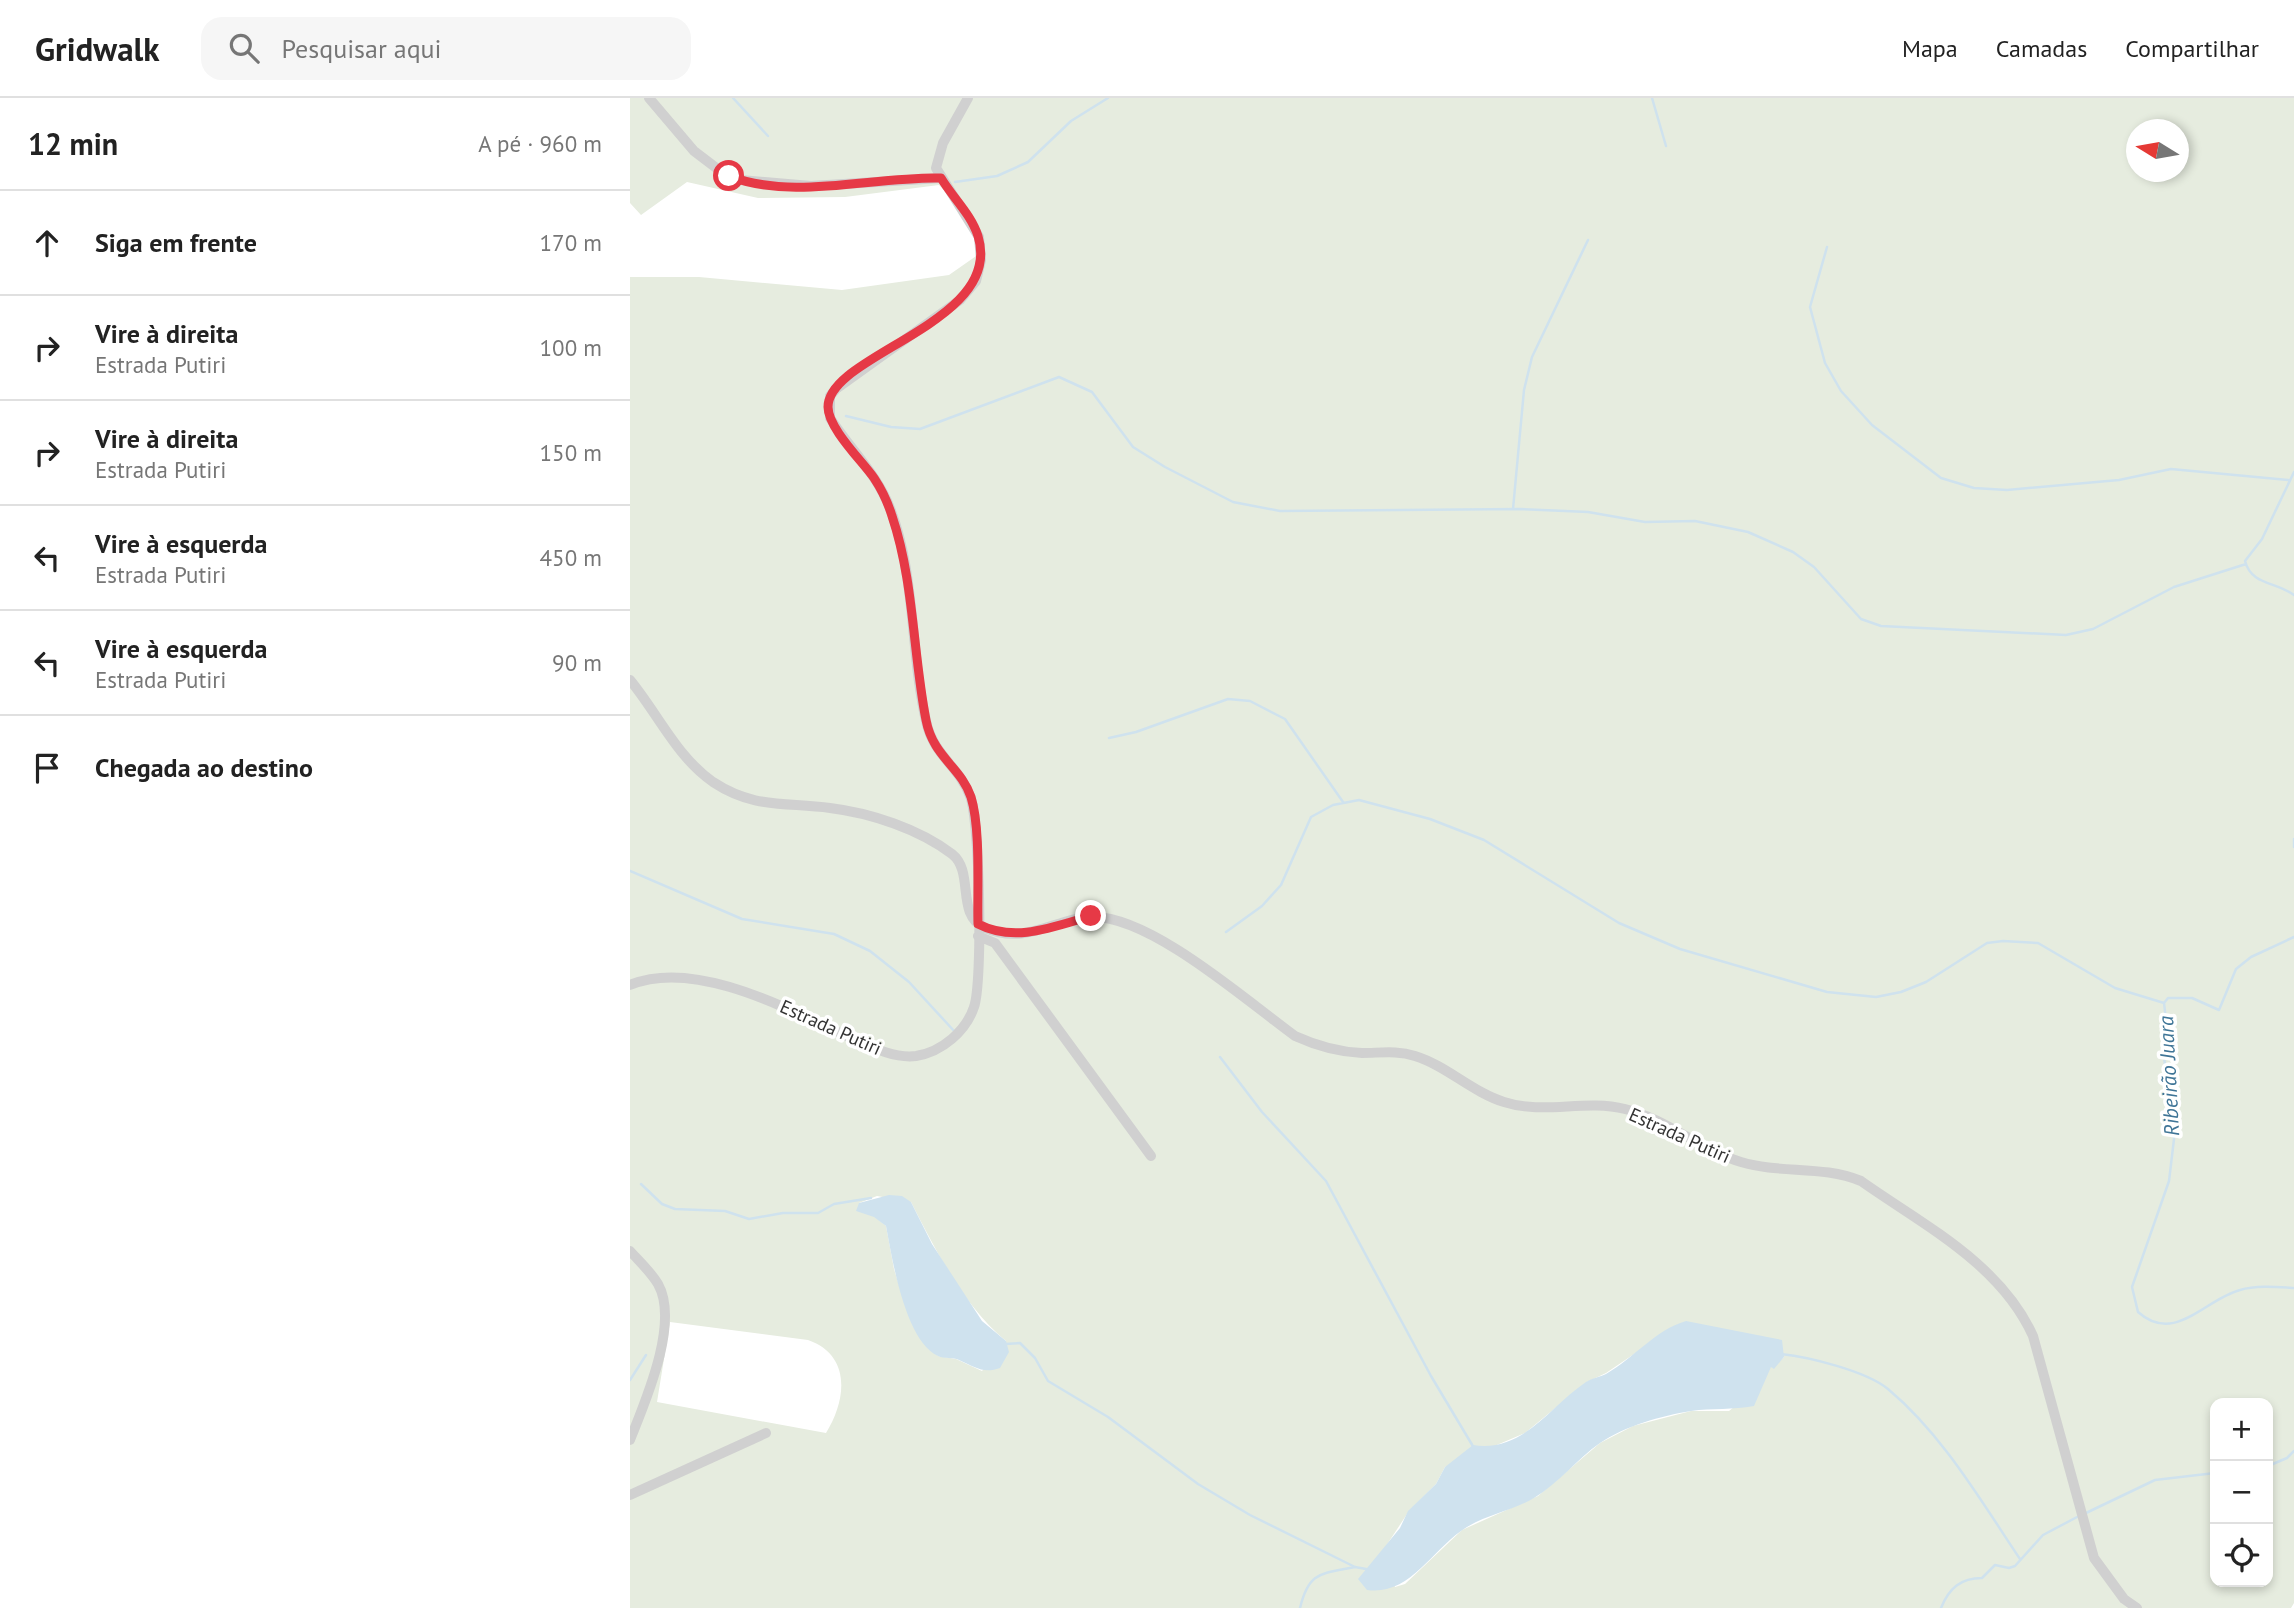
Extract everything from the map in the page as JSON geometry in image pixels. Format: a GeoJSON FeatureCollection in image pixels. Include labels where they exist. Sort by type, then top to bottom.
{"type":"FeatureCollection","features":[{"type":"Feature","properties":{"kind":"street"},"geometry":{"type":"LineString","coordinates":[[649,98],[694,151],[740,180],[836,186],[899,179],[941,178],[936,168],[938,154],[968,98]]}},
{"type":"Feature","properties":{"kind":"street","name":"Estrada Putiri"},"geometry":{"type":"LineString","coordinates":[[630,985],[655,977],[688,979],[729,988],[786,1007],[870,1046],[902,1056],[916,1056],[942,1046],[969,1018],[978,993],[980,974],[971,797],[937,752],[929,730],[894,520],[875,479],[838,430],[828,408],[830,396],[847,379],[951,307],[976,281],[981,261],[979,237],[964,209],[941,178]]}},
{"type":"Feature","properties":{"kind":"street"},"geometry":{"type":"LineString","coordinates":[[630,680],[685,756],[714,782],[763,804],[828,807],[864,814],[896,825],[953,855],[960,866],[968,909],[978,924]]}},
{"type":"Feature","properties":{"kind":"street","name":"Estrada Putiri"},"geometry":{"type":"LineString","coordinates":[[978,924],[1001,932],[1023,933],[1042,932],[1091,916],[1112,918],[1157,937],[1295,1036],[1315,1045],[1339,1051],[1414,1055],[1486,1096],[1506,1103],[1525,1108],[1576,1103],[1627,1109],[1655,1119],[1742,1162],[1778,1169],[1841,1173],[1861,1181],[1977,1263],[2008,1294],[2024,1315],[2033,1336],[2094,1558],[2124,1599],[2137,1608]]}},
{"type":"Feature","properties":{"kind":"street"},"geometry":{"type":"LineString","coordinates":[[978,936],[995,943],[1151,1156]]}},
{"type":"Feature","properties":{"kind":"street"},"geometry":{"type":"LineString","coordinates":[[630,1251],[658,1284],[663,1297],[664,1316],[660,1352],[650,1389],[630,1440]]}},
{"type":"Feature","properties":{"kind":"street"},"geometry":{"type":"LineString","coordinates":[[630,1494],[766,1433]]}},
{"type":"Feature","properties":{"kind":"shaded area"},"geometry":{"type":"Polygon","coordinates":[[[630,98],[2294,98],[2294,1603],[2291,1608],[630,1608],[630,277],[699,277],[842,290],[949,275],[979,254],[968,216],[939,185],[845,197],[758,198],[687,182],[641,215],[630,203],[630,98]],[[877,1196],[859,1203],[886,1226],[894,1269],[906,1308],[938,1356],[956,1359],[982,1371],[1006,1341],[964,1294],[911,1202],[877,1196]],[[670,1322],[657,1402],[826,1433],[838,1406],[841,1379],[832,1356],[822,1347],[808,1340],[670,1322]],[[1646,1346],[1606,1373],[1587,1382],[1525,1433],[1445,1467],[1436,1484],[1409,1511],[1386,1546],[1395,1587],[1405,1584],[1462,1530],[1538,1496],[1600,1443],[1633,1426],[1691,1411],[1729,1411],[1760,1386],[1771,1366],[1773,1368],[1784,1357],[1646,1346]]]}},
{"type":"Feature","properties":{"kind":"water"},"geometry":{"type":"Polygon","coordinates":[[[889,1195],[902,1196],[911,1202],[932,1244],[982,1321],[1006,1341],[1009,1352],[1000,1368],[984,1370],[957,1359],[938,1356],[917,1334],[902,1297],[886,1226],[874,1217],[856,1211],[859,1203],[889,1195]]]}},
{"type":"Feature","properties":{"kind":"water"},"geometry":{"type":"Polygon","coordinates":[[[1686,1321],[1782,1340],[1784,1357],[1774,1369],[1771,1367],[1754,1406],[1680,1413],[1644,1422],[1621,1432],[1592,1449],[1534,1498],[1461,1531],[1407,1580],[1382,1590],[1367,1590],[1358,1579],[1400,1528],[1408,1511],[1436,1484],[1445,1467],[1473,1445],[1491,1446],[1521,1435],[1586,1382],[1606,1374],[1664,1331],[1686,1321]]]}},
{"type":"Feature","properties":{"kind":"waterway"},"geometry":{"type":"LineString","coordinates":[[733,98],[768,136]]}},
{"type":"Feature","properties":{"kind":"waterway"},"geometry":{"type":"LineString","coordinates":[[955,182],[997,176],[1028,162],[1071,121],[1108,98]]}},
{"type":"Feature","properties":{"kind":"waterway"},"geometry":{"type":"LineString","coordinates":[[1652,98],[1666,146]]}},
{"type":"Feature","properties":{"kind":"waterway"},"geometry":{"type":"LineString","coordinates":[[1513,509],[1524,390],[1532,357],[1588,240]]}},
{"type":"Feature","properties":{"kind":"waterway"},"geometry":{"type":"LineString","coordinates":[[1827,247],[1810,307],[1825,363],[1841,391],[1872,425],[1941,478],[1974,488],[2007,490],[2119,480],[2171,469],[2288,480]]}},
{"type":"Feature","properties":{"kind":"waterway"},"geometry":{"type":"LineString","coordinates":[[846,416],[891,427],[920,429],[1059,377],[1092,392],[1133,447],[1165,467],[1233,502],[1280,511],[1520,509],[1588,512],[1645,522],[1695,521],[1748,532],[1793,552],[1814,567],[1861,619],[1881,626],[2066,635],[2093,629],[2174,587],[2246,564]]}},
{"type":"Feature","properties":{"kind":"waterway","name":"Ribeirão Juara"},"geometry":{"type":"LineString","coordinates":[[2294,472],[2262,539],[2245,561],[2253,575],[2294,595]]}},
{"type":"Feature","properties":{"kind":"waterway"},"geometry":{"type":"LineString","coordinates":[[1109,738],[1136,732],[1228,699],[1250,701],[1285,719],[1343,802]]}},
{"type":"Feature","properties":{"kind":"waterway"},"geometry":{"type":"LineString","coordinates":[[1226,932],[1262,906],[1281,885],[1311,817],[1333,805],[1359,800],[1430,819],[1484,840],[1619,923],[1680,949],[1827,992],[1876,997],[1901,992],[1926,982],[1987,943],[2003,941],[2038,943],[2115,988],[2164,1003]]}},
{"type":"Feature","properties":{"kind":"waterway","name":"Ribeirão Juara"},"geometry":{"type":"LineString","coordinates":[[2294,839],[2294,847]]}},
{"type":"Feature","properties":{"kind":"waterway"},"geometry":{"type":"LineString","coordinates":[[630,871],[742,919],[834,934],[870,951],[909,982],[955,1032]]}},
{"type":"Feature","properties":{"kind":"waterway","name":"Ribeirão Juara"},"geometry":{"type":"LineString","coordinates":[[2164,1003],[2168,998],[2192,998],[2219,1010],[2236,969],[2251,957],[2294,937]]}},
{"type":"Feature","properties":{"kind":"waterway","name":"Ribeirão Juara"},"geometry":{"type":"LineString","coordinates":[[2164,1003],[2167,1028],[2164,1057],[2174,1139],[2169,1181],[2132,1287],[2138,1312],[2152,1321],[2165,1324],[2190,1317],[2227,1295],[2246,1288],[2294,1288]]}},
{"type":"Feature","properties":{"kind":"waterway"},"geometry":{"type":"LineString","coordinates":[[1220,1057],[1262,1112],[1326,1181],[1431,1376],[1474,1448]]}},
{"type":"Feature","properties":{"kind":"waterway"},"geometry":{"type":"LineString","coordinates":[[641,1184],[662,1204],[675,1209],[725,1211],[749,1219],[783,1213],[818,1213],[834,1204],[871,1198]]}},
{"type":"Feature","properties":{"kind":"waterway"},"geometry":{"type":"LineString","coordinates":[[1005,1344],[1020,1343],[1035,1358],[1048,1381],[1108,1417],[1198,1484],[1250,1515],[1355,1567],[1366,1569]]}},
{"type":"Feature","properties":{"kind":"waterway"},"geometry":{"type":"LineString","coordinates":[[1781,1354],[1852,1371],[1888,1389],[1908,1407],[1944,1448],[2020,1559]]}},
{"type":"Feature","properties":{"kind":"waterway"},"geometry":{"type":"LineString","coordinates":[[630,1380],[646,1355]]}},
{"type":"Feature","properties":{"kind":"waterway","name":"Ribeirão Juara"},"geometry":{"type":"LineString","coordinates":[[2273,1464],[2287,1458],[2294,1451]]}},
{"type":"Feature","properties":{"kind":"waterway","name":"Ribeirão Juara"},"geometry":{"type":"LineString","coordinates":[[2086,1513],[2155,1480],[2210,1474]]}},
{"type":"Feature","properties":{"kind":"waterway","name":"Ribeirão Juara"},"geometry":{"type":"LineString","coordinates":[[1941,1608],[1957,1585],[1982,1578],[1995,1565],[2009,1568],[2015,1566],[2043,1535],[2079,1516]]}},
{"type":"Feature","properties":{"kind":"waterway"},"geometry":{"type":"LineString","coordinates":[[1300,1608],[1308,1587],[1318,1576],[1355,1567]]}},
{"type":"Feature","properties":{"kind":"route"},"geometry":{"type":"LineString","coordinates":[[729,176],[755,183],[811,186],[867,185],[899,179],[941,178],[974,224],[979,237],[981,261],[976,281],[969,291],[951,307],[847,379],[830,396],[828,408],[830,418],[875,479],[894,520],[926,721],[937,752],[965,786],[974,811],[978,924],[1001,932],[1042,932],[1091,916]]}}]}
